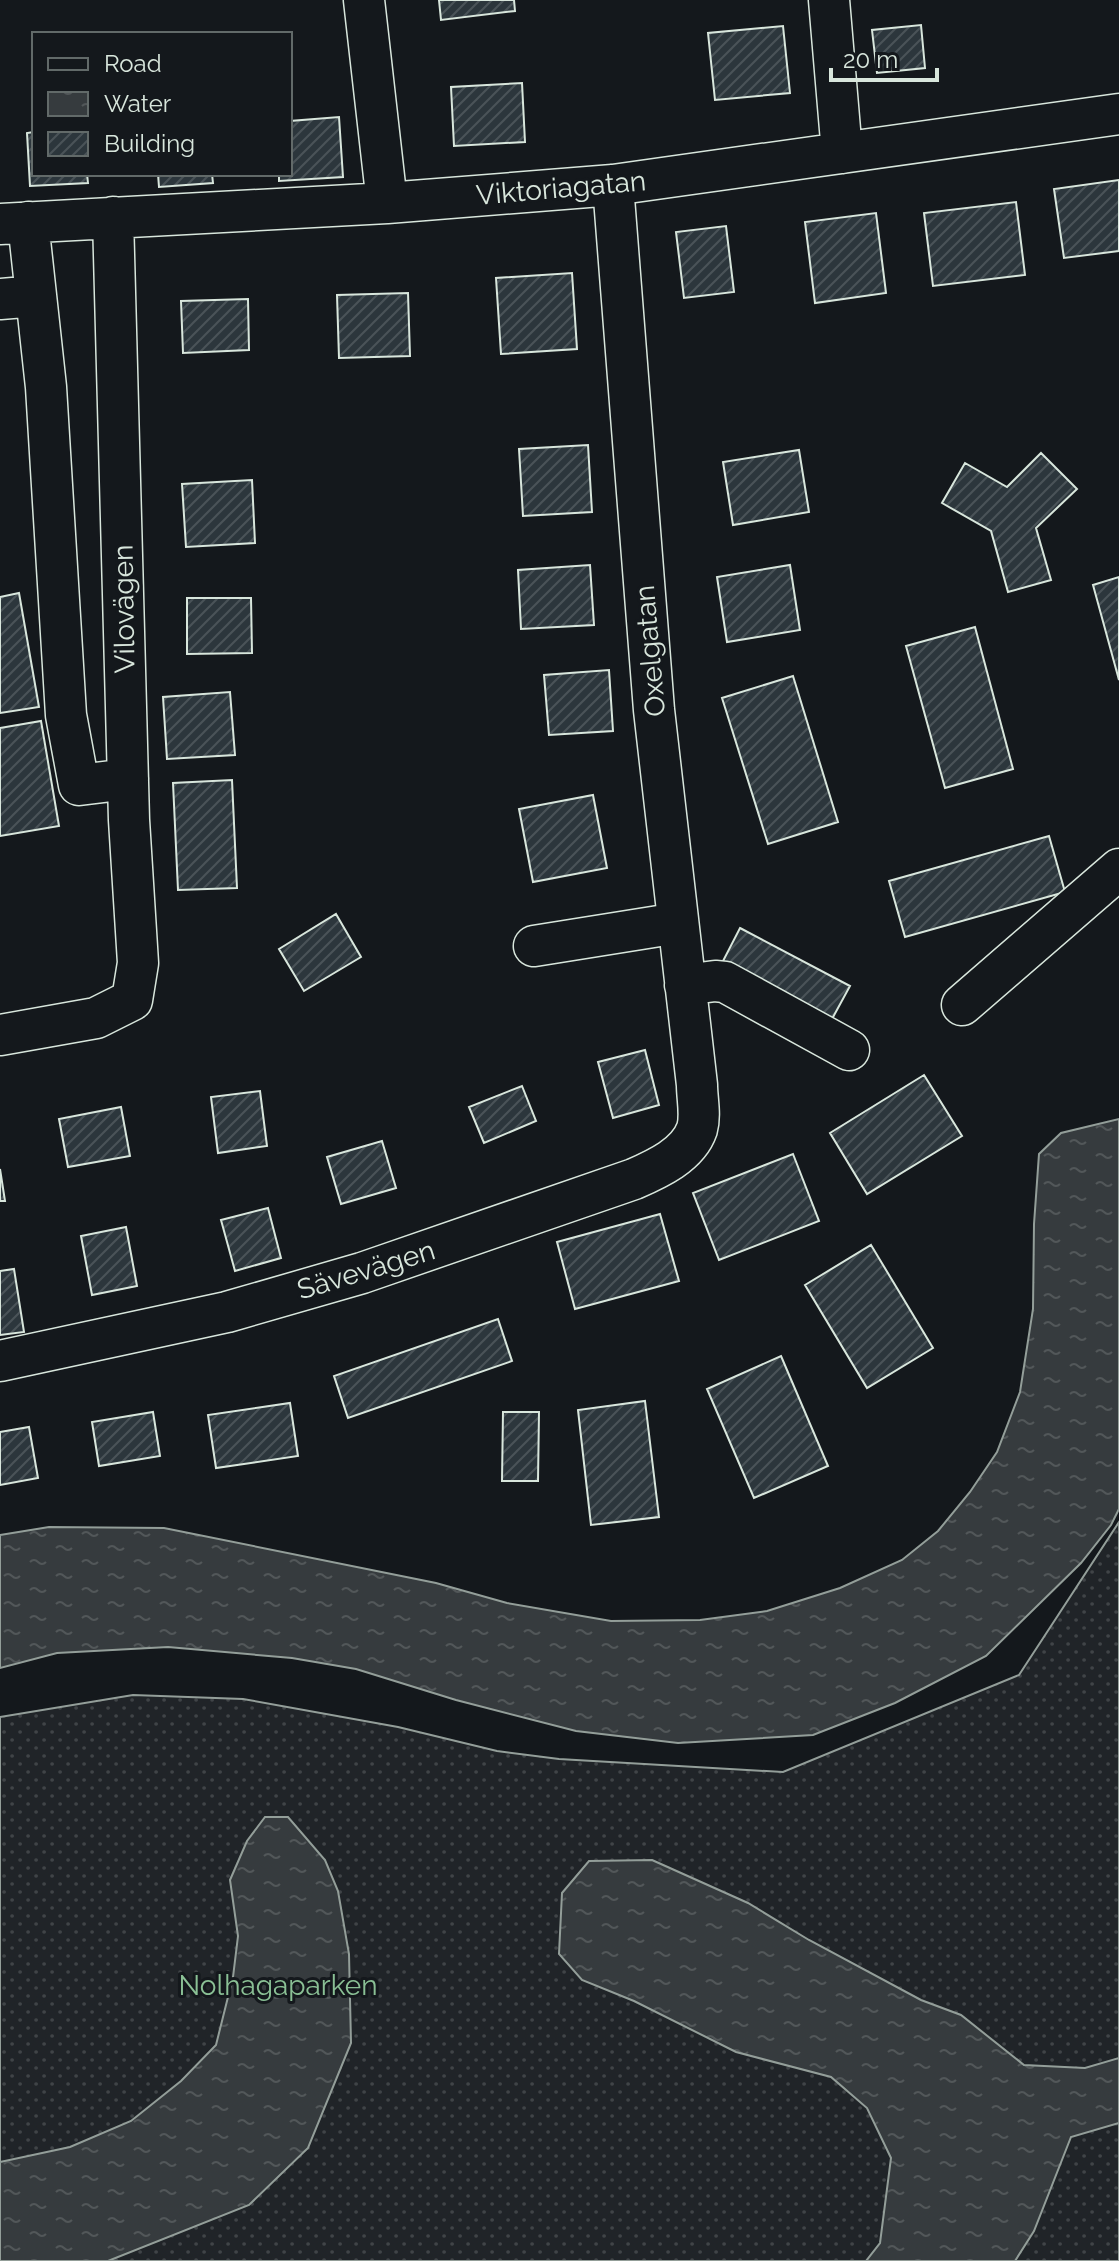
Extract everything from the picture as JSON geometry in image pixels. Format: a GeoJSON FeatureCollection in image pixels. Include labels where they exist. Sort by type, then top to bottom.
{"type":"FeatureCollection","features":[{"type":"Feature","properties":{"kind":"street"},"geometry":{"type":"LineString","coordinates":[[364,0],[387,203]]}},
{"type":"Feature","properties":{"kind":"street"},"geometry":{"type":"LineString","coordinates":[[829,0],[842,153]]}},
{"type":"Feature","properties":{"kind":"street","name":"Viktoriagatan"},"geometry":{"type":"LineString","coordinates":[[14,223],[387,203],[613,185],[1119,114]]}},
{"type":"Feature","properties":{"kind":"street","name":"Oxelgatan"},"geometry":{"type":"LineString","coordinates":[[613,185],[654,710],[698,1117]]}},
{"type":"Feature","properties":{"kind":"street","name":"Vilovägen"},"geometry":{"type":"LineString","coordinates":[[0,1035],[96,1018],[132,1000],[138,963],[128,779],[113,217]]}},
{"type":"Feature","properties":{"kind":"street"},"geometry":{"type":"LineString","coordinates":[[14,223],[18,298],[46,387],[66,715],[79,785],[128,779]]}},
{"type":"Feature","properties":{"kind":"street"},"geometry":{"type":"LineString","coordinates":[[962,1005],[1119,869]]}},
{"type":"Feature","properties":{"kind":"street"},"geometry":{"type":"LineString","coordinates":[[534,946],[678,923]]}},
{"type":"Feature","properties":{"kind":"street"},"geometry":{"type":"LineString","coordinates":[[685,985],[725,982],[849,1050]]}},
{"type":"Feature","properties":{"kind":"street","name":"Sävevägen"},"geometry":{"type":"LineString","coordinates":[[0,1361],[227,1312],[362,1273],[502,1226],[660,1168],[689,1142],[696,1130],[698,1117]]}},
{"type":"Feature","properties":{"kind":"green space","name":"Nolhagaparken"},"geometry":{"type":"Polygon","coordinates":[[[1119,1522],[1119,2261],[0,2261],[0,1717],[133,1695],[243,1699],[398,1727],[497,1751],[559,1759],[783,1772],[1019,1675],[1119,1522]]]}},
{"type":"Feature","properties":{"kind":"water"},"geometry":{"type":"Polygon","coordinates":[[[1119,1119],[1119,1509],[1111,1525],[1081,1563],[986,1656],[895,1703],[813,1735],[678,1743],[576,1731],[456,1700],[356,1669],[292,1658],[168,1647],[57,1653],[0,1668],[0,1535],[49,1527],[164,1528],[436,1583],[507,1603],[611,1621],[700,1620],[767,1611],[840,1588],[902,1560],[938,1531],[970,1492],[997,1452],[1020,1392],[1033,1309],[1039,1154],[1061,1133],[1119,1119]]]}},
{"type":"Feature","properties":{"kind":"water"},"geometry":{"type":"Polygon","coordinates":[[[265,1817],[288,1817],[325,1860],[338,1891],[349,1954],[351,2043],[308,2148],[249,2205],[108,2261],[0,2261],[0,2162],[70,2147],[131,2121],[181,2081],[216,2045],[233,1977],[238,1936],[230,1880],[247,1841],[265,1817]]]}},
{"type":"Feature","properties":{"kind":"water"},"geometry":{"type":"Polygon","coordinates":[[[652,1860],[748,1903],[809,1940],[921,2000],[961,2015],[1024,2065],[1085,2068],[1119,2058],[1119,2123],[1071,2137],[1034,2231],[1015,2261],[866,2261],[880,2243],[891,2158],[867,2108],[831,2077],[736,2052],[634,2001],[582,1980],[559,1954],[562,1893],[589,1861],[652,1860]]]}},
{"type":"Feature","properties":{"kind":"building"},"geometry":{"type":"Polygon","coordinates":[[[439,0],[514,0],[515,11],[441,20],[439,0]]]}},
{"type":"Feature","properties":{"kind":"building"},"geometry":{"type":"Polygon","coordinates":[[[921,25],[925,68],[877,73],[872,30],[921,25]]]}},
{"type":"Feature","properties":{"kind":"building"},"geometry":{"type":"Polygon","coordinates":[[[783,26],[790,93],[715,100],[708,33],[783,26]]]}},
{"type":"Feature","properties":{"kind":"building"},"geometry":{"type":"Polygon","coordinates":[[[522,83],[525,142],[454,146],[451,87],[522,83]]]}},
{"type":"Feature","properties":{"kind":"building"},"geometry":{"type":"Polygon","coordinates":[[[339,117],[343,177],[279,181],[279,176],[292,176],[292,121],[339,117]]]}},
{"type":"Feature","properties":{"kind":"building"},"geometry":{"type":"Polygon","coordinates":[[[32,132],[32,176],[87,176],[88,183],[30,186],[27,133],[32,132]]]}},
{"type":"Feature","properties":{"kind":"building"},"geometry":{"type":"Polygon","coordinates":[[[158,176],[212,176],[213,183],[159,187],[158,176]]]}},
{"type":"Feature","properties":{"kind":"building"},"geometry":{"type":"Polygon","coordinates":[[[1119,180],[1119,251],[1064,258],[1054,189],[1119,180]]]}},
{"type":"Feature","properties":{"kind":"building"},"geometry":{"type":"Polygon","coordinates":[[[1016,202],[1025,275],[933,286],[924,213],[1016,202]]]}},
{"type":"Feature","properties":{"kind":"building"},"geometry":{"type":"Polygon","coordinates":[[[876,213],[886,293],[815,303],[805,222],[876,213]]]}},
{"type":"Feature","properties":{"kind":"building"},"geometry":{"type":"Polygon","coordinates":[[[726,226],[734,292],[684,298],[676,232],[726,226]]]}},
{"type":"Feature","properties":{"kind":"building"},"geometry":{"type":"Polygon","coordinates":[[[572,273],[577,349],[501,354],[496,278],[572,273]]]}},
{"type":"Feature","properties":{"kind":"building"},"geometry":{"type":"Polygon","coordinates":[[[408,293],[410,356],[339,358],[337,295],[408,293]]]}},
{"type":"Feature","properties":{"kind":"building"},"geometry":{"type":"Polygon","coordinates":[[[248,299],[249,350],[183,353],[181,301],[248,299]]]}},
{"type":"Feature","properties":{"kind":"building"},"geometry":{"type":"Polygon","coordinates":[[[588,445],[592,512],[523,516],[519,449],[588,445]]]}},
{"type":"Feature","properties":{"kind":"building"},"geometry":{"type":"Polygon","coordinates":[[[799,450],[809,512],[733,525],[723,462],[799,450]]]}},
{"type":"Feature","properties":{"kind":"building"},"geometry":{"type":"Polygon","coordinates":[[[1041,453],[1077,489],[1036,528],[1051,580],[1008,592],[991,531],[942,503],[965,463],[1007,487],[1041,453]]]}},
{"type":"Feature","properties":{"kind":"building"},"geometry":{"type":"Polygon","coordinates":[[[252,480],[255,543],[186,547],[182,484],[252,480]]]}},
{"type":"Feature","properties":{"kind":"building"},"geometry":{"type":"Polygon","coordinates":[[[590,565],[594,625],[521,629],[518,570],[590,565]]]}},
{"type":"Feature","properties":{"kind":"building"},"geometry":{"type":"Polygon","coordinates":[[[790,565],[800,630],[727,642],[717,577],[790,565]]]}},
{"type":"Feature","properties":{"kind":"building"},"geometry":{"type":"Polygon","coordinates":[[[1119,577],[1119,680],[1093,585],[1119,577]]]}},
{"type":"Feature","properties":{"kind":"building"},"geometry":{"type":"Polygon","coordinates":[[[19,593],[39,707],[0,713],[0,597],[19,593]]]}},
{"type":"Feature","properties":{"kind":"building"},"geometry":{"type":"Polygon","coordinates":[[[187,598],[251,598],[252,653],[187,654],[187,598]]]}},
{"type":"Feature","properties":{"kind":"building"},"geometry":{"type":"Polygon","coordinates":[[[975,627],[1013,769],[945,788],[906,646],[975,627]]]}},
{"type":"Feature","properties":{"kind":"building"},"geometry":{"type":"Polygon","coordinates":[[[609,670],[613,731],[549,735],[544,675],[609,670]]]}},
{"type":"Feature","properties":{"kind":"building"},"geometry":{"type":"Polygon","coordinates":[[[793,676],[838,822],[768,844],[722,698],[793,676]]]}},
{"type":"Feature","properties":{"kind":"building"},"geometry":{"type":"Polygon","coordinates":[[[230,692],[235,755],[167,759],[163,697],[230,692]]]}},
{"type":"Feature","properties":{"kind":"building"},"geometry":{"type":"Polygon","coordinates":[[[41,721],[59,826],[0,836],[0,728],[41,721]]]}},
{"type":"Feature","properties":{"kind":"building"},"geometry":{"type":"Polygon","coordinates":[[[232,780],[237,888],[178,890],[173,783],[232,780]]]}},
{"type":"Feature","properties":{"kind":"building"},"geometry":{"type":"Polygon","coordinates":[[[593,795],[607,868],[533,882],[519,809],[593,795]]]}},
{"type":"Feature","properties":{"kind":"building"},"geometry":{"type":"Polygon","coordinates":[[[1049,836],[1065,892],[905,937],[889,881],[1049,836]]]}},
{"type":"Feature","properties":{"kind":"building"},"geometry":{"type":"Polygon","coordinates":[[[336,914],[361,957],[304,991],[279,949],[336,914]]]}},
{"type":"Feature","properties":{"kind":"building"},"geometry":{"type":"Polygon","coordinates":[[[740,928],[850,986],[832,1019],[723,961],[740,928]]]}},
{"type":"Feature","properties":{"kind":"building"},"geometry":{"type":"Polygon","coordinates":[[[645,1050],[659,1105],[613,1118],[598,1062],[645,1050]]]}},
{"type":"Feature","properties":{"kind":"building"},"geometry":{"type":"Polygon","coordinates":[[[924,1075],[962,1136],[867,1194],[830,1133],[924,1075]]]}},
{"type":"Feature","properties":{"kind":"building"},"geometry":{"type":"Polygon","coordinates":[[[522,1086],[536,1121],[484,1143],[469,1107],[522,1086]]]}},
{"type":"Feature","properties":{"kind":"building"},"geometry":{"type":"Polygon","coordinates":[[[260,1091],[267,1146],[218,1153],[211,1097],[260,1091]]]}},
{"type":"Feature","properties":{"kind":"building"},"geometry":{"type":"Polygon","coordinates":[[[121,1107],[130,1156],[68,1167],[59,1119],[121,1107]]]}},
{"type":"Feature","properties":{"kind":"building"},"geometry":{"type":"Polygon","coordinates":[[[382,1141],[396,1188],[341,1204],[327,1157],[382,1141]]]}},
{"type":"Feature","properties":{"kind":"building"},"geometry":{"type":"Polygon","coordinates":[[[793,1154],[819,1221],[719,1260],[693,1193],[793,1154]]]}},
{"type":"Feature","properties":{"kind":"building"},"geometry":{"type":"Polygon","coordinates":[[[0,1169],[5,1201],[0,1201],[0,1169]]]}},
{"type":"Feature","properties":{"kind":"building"},"geometry":{"type":"Polygon","coordinates":[[[268,1208],[281,1258],[235,1271],[221,1220],[268,1208]]]}},
{"type":"Feature","properties":{"kind":"building"},"geometry":{"type":"Polygon","coordinates":[[[660,1214],[679,1281],[575,1309],[557,1242],[660,1214]]]}},
{"type":"Feature","properties":{"kind":"building"},"geometry":{"type":"Polygon","coordinates":[[[126,1227],[137,1286],[92,1295],[81,1236],[126,1227]]]}},
{"type":"Feature","properties":{"kind":"building"},"geometry":{"type":"Polygon","coordinates":[[[871,1245],[933,1348],[867,1388],[805,1285],[871,1245]]]}},
{"type":"Feature","properties":{"kind":"building"},"geometry":{"type":"Polygon","coordinates":[[[14,1269],[24,1332],[0,1335],[0,1271],[14,1269]]]}},
{"type":"Feature","properties":{"kind":"building"},"geometry":{"type":"Polygon","coordinates":[[[498,1319],[512,1361],[348,1418],[334,1376],[498,1319]]]}},
{"type":"Feature","properties":{"kind":"building"},"geometry":{"type":"Polygon","coordinates":[[[781,1356],[828,1466],[754,1498],[707,1389],[781,1356]]]}},
{"type":"Feature","properties":{"kind":"building"},"geometry":{"type":"Polygon","coordinates":[[[645,1401],[659,1517],[591,1525],[578,1410],[645,1401]]]}},
{"type":"Feature","properties":{"kind":"building"},"geometry":{"type":"Polygon","coordinates":[[[290,1403],[298,1456],[216,1468],[208,1415],[290,1403]]]}},
{"type":"Feature","properties":{"kind":"building"},"geometry":{"type":"Polygon","coordinates":[[[153,1412],[160,1456],[99,1466],[92,1422],[153,1412]]]}},
{"type":"Feature","properties":{"kind":"building"},"geometry":{"type":"Polygon","coordinates":[[[503,1412],[539,1412],[538,1481],[502,1481],[503,1412]]]}},
{"type":"Feature","properties":{"kind":"building"},"geometry":{"type":"Polygon","coordinates":[[[29,1427],[38,1478],[0,1485],[0,1432],[29,1427]]]}}]}
